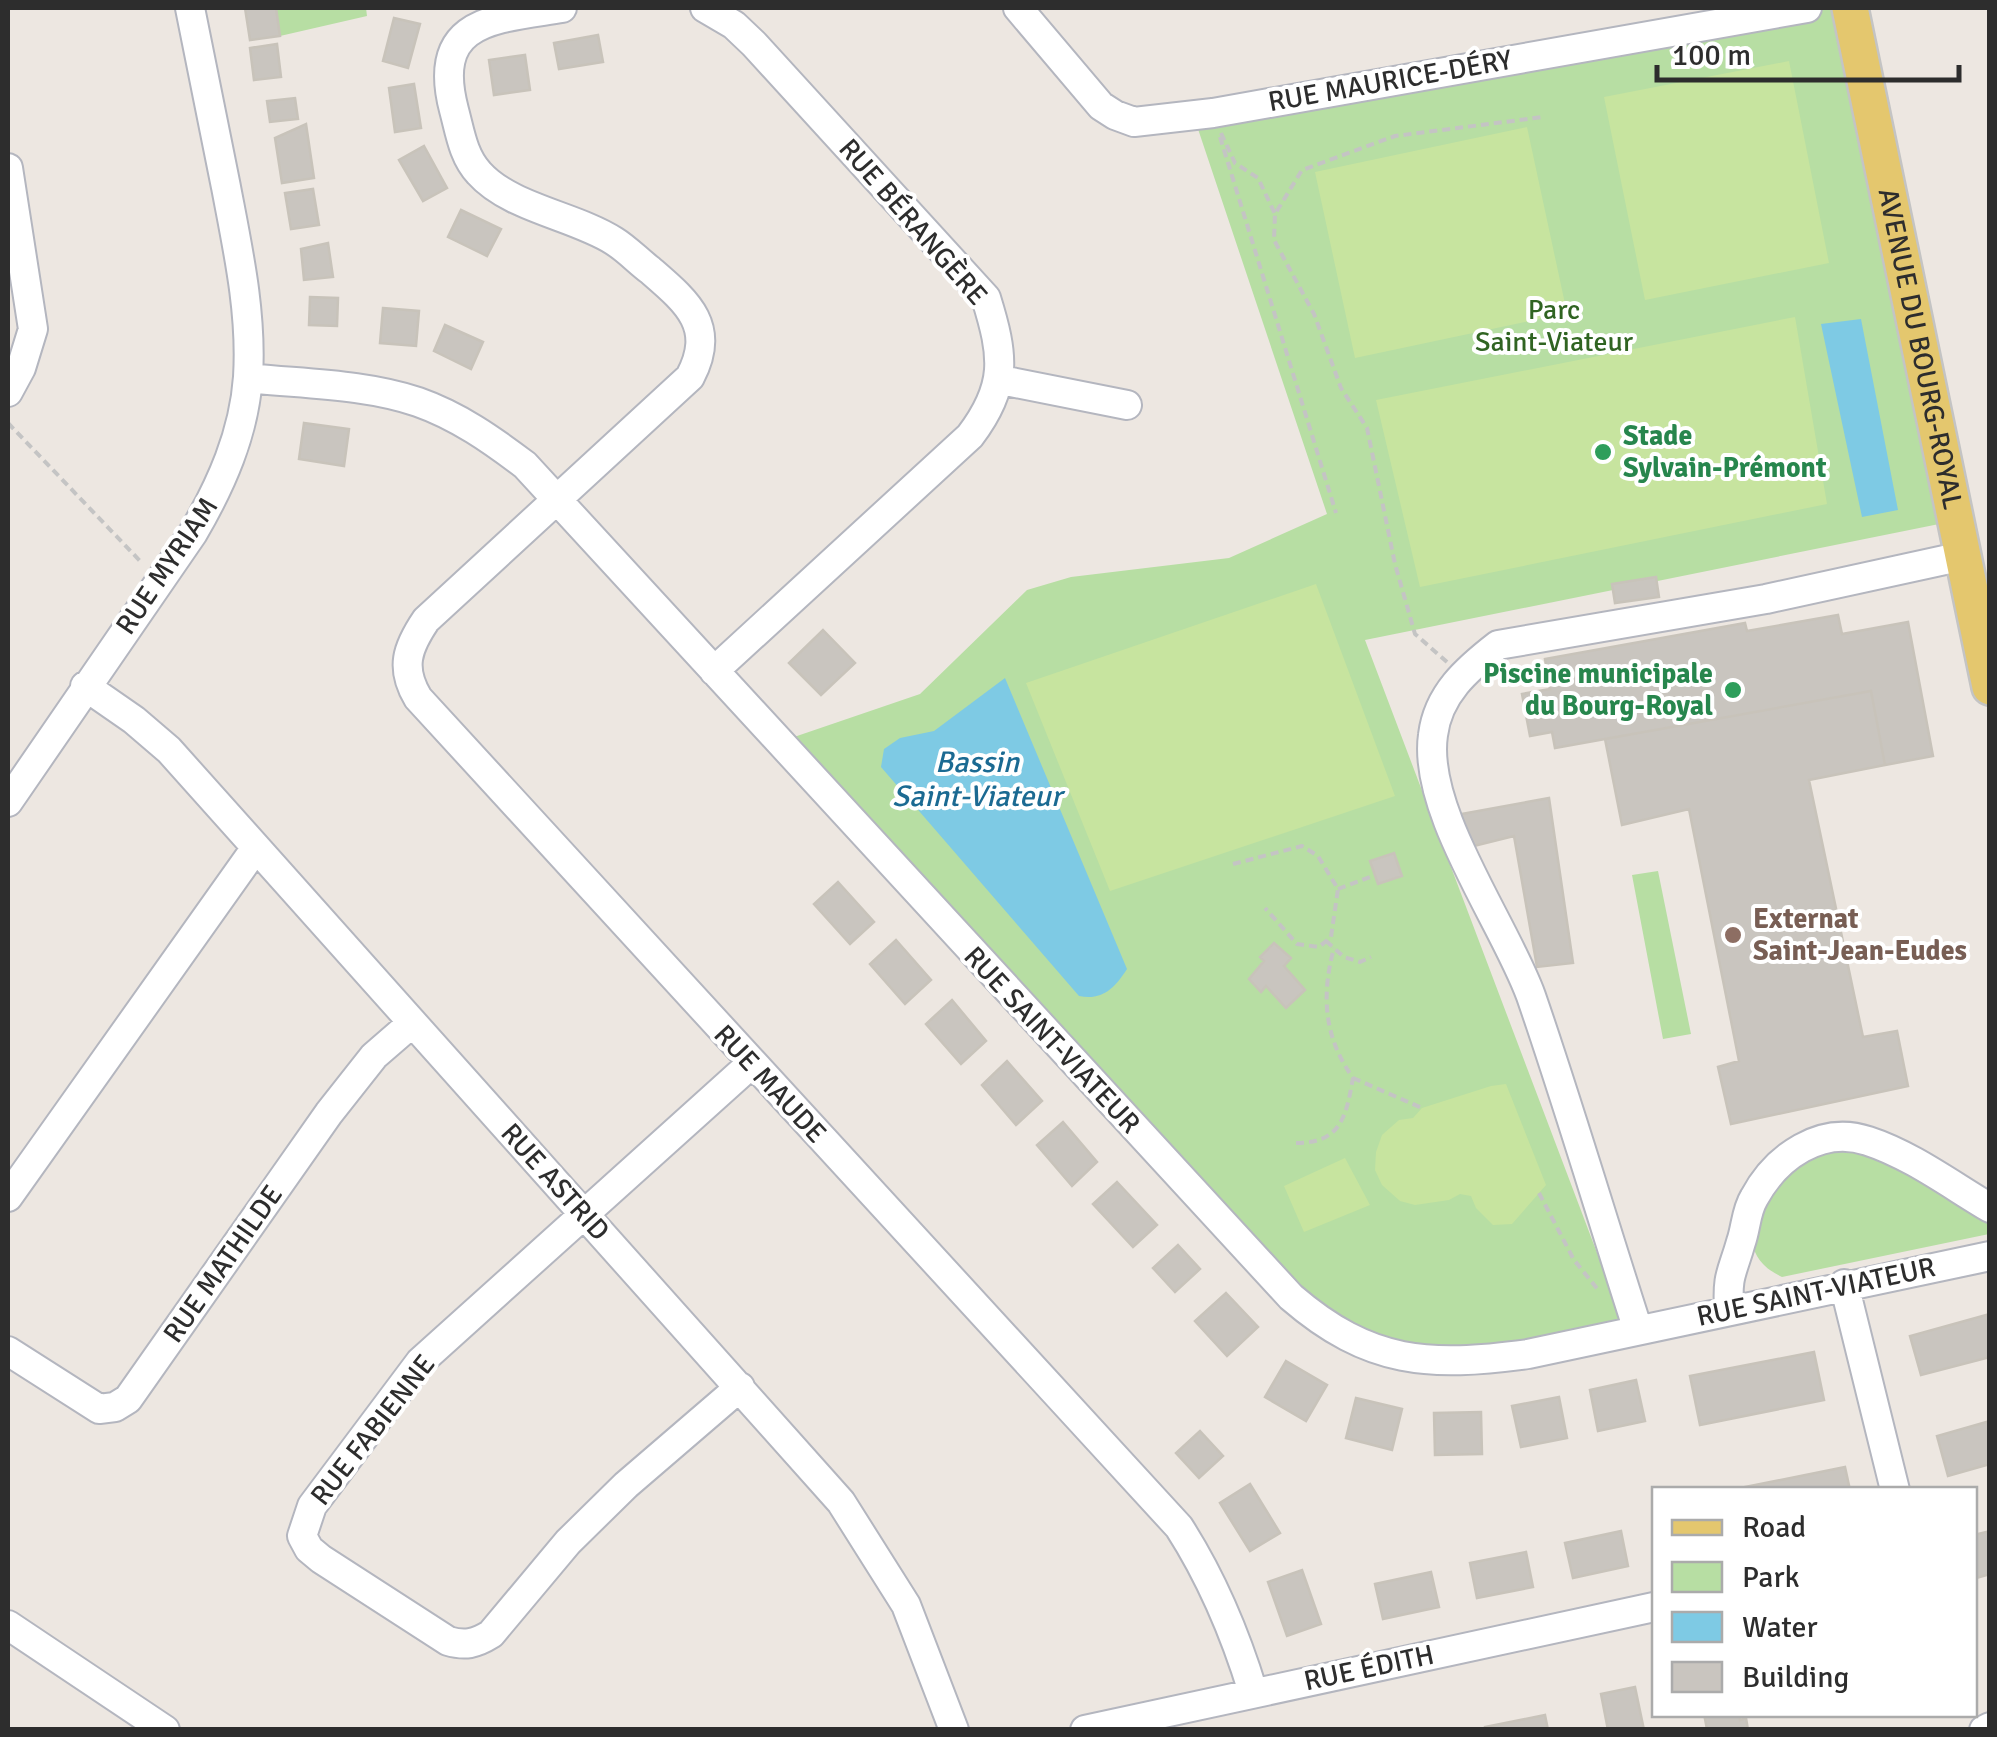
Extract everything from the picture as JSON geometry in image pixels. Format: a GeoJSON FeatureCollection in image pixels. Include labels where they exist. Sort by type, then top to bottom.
{"type":"FeatureCollection","features":[{"type":"Feature","properties":{"kind":"main road","name":"AVENUE DU BOURG-ROYAL"},"geometry":{"type":"LineString","coordinates":[[1850,8],[1990,687]]}},
{"type":"Feature","properties":{"kind":"street","name":"RUE MYRIAM"},"geometry":{"type":"LineString","coordinates":[[10,791],[193,534],[220,487],[238,436],[248,378],[248,316],[190,8]]}},
{"type":"Feature","properties":{"kind":"street"},"geometry":{"type":"LineString","coordinates":[[556,501],[690,377],[703,345],[692,312],[670,287],[614,241],[497,188],[479,173],[466,154],[450,92],[448,70],[454,49],[466,33],[485,21],[562,8]]}},
{"type":"Feature","properties":{"kind":"street","name":"RUE BÉRANGÈRE"},"geometry":{"type":"LineString","coordinates":[[705,8],[734,25],[754,44],[986,298],[996,329],[1001,380]]}},
{"type":"Feature","properties":{"kind":"street","name":"RUE MAURICE-DÉRY"},"geometry":{"type":"LineString","coordinates":[[1018,8],[1101,106],[1134,122],[1212,113],[1808,8]]}},
{"type":"Feature","properties":{"kind":"street"},"geometry":{"type":"LineString","coordinates":[[8,168],[33,329],[21,368],[8,392]]}},
{"type":"Feature","properties":{"kind":"street","name":"RUE SAINT-VIATEUR"},"geometry":{"type":"LineString","coordinates":[[248,378],[366,390],[417,401],[457,418],[524,465],[1075,1066],[1310,1313],[1369,1347],[1424,1361],[1470,1361],[1528,1354],[1633,1317],[1729,1309],[1990,1256]]}},
{"type":"Feature","properties":{"kind":"street"},"geometry":{"type":"LineString","coordinates":[[714,672],[970,436],[984,418],[1001,380],[1127,404]]}},
{"type":"Feature","properties":{"kind":"street","name":"RUE MAUDE"},"geometry":{"type":"LineString","coordinates":[[556,501],[426,620],[406,662],[408,680],[418,698],[1179,1528],[1218,1594],[1252,1692]]}},
{"type":"Feature","properties":{"kind":"street"},"geometry":{"type":"LineString","coordinates":[[1633,1317],[1529,992],[1468,867],[1438,788],[1432,736],[1443,701],[1462,675],[1498,645],[1766,599],[1963,556]]}},
{"type":"Feature","properties":{"kind":"street","name":"RUE ASTRID"},"geometry":{"type":"LineString","coordinates":[[85,686],[169,750],[841,1502],[906,1604],[954,1730]]}},
{"type":"Feature","properties":{"kind":"street"},"geometry":{"type":"LineString","coordinates":[[8,1196],[255,850]]}},
{"type":"Feature","properties":{"kind":"street","name":"RUE MATHILDE"},"geometry":{"type":"LineString","coordinates":[[8,1351],[99,1409],[115,1407],[128,1399],[329,1112],[374,1056],[411,1024]]}},
{"type":"Feature","properties":{"kind":"street","name":"RUE FABIENNE"},"geometry":{"type":"LineString","coordinates":[[740,1387],[626,1484],[568,1542],[490,1634],[478,1642],[463,1645],[448,1640],[309,1549],[302,1536],[312,1506],[420,1362],[751,1064]]}},
{"type":"Feature","properties":{"kind":"street"},"geometry":{"type":"LineString","coordinates":[[1729,1309],[1728,1276],[1752,1200],[1792,1152],[1830,1136],[1866,1140],[1990,1208]]}},
{"type":"Feature","properties":{"kind":"street"},"geometry":{"type":"LineString","coordinates":[[1844,1284],[1894,1487]]}},
{"type":"Feature","properties":{"kind":"street","name":"RUE ÉDITH"},"geometry":{"type":"LineString","coordinates":[[1085,1730],[1652,1607]]}},
{"type":"Feature","properties":{"kind":"street"},"geometry":{"type":"LineString","coordinates":[[9,1629],[165,1730]]}},
{"type":"Feature","properties":{"kind":"path"},"geometry":{"type":"LineString","coordinates":[[1212,113],[1234,163],[1258,178],[1275,214],[1274,240],[1314,314],[1341,388],[1367,428],[1414,634],[1462,675]]}},
{"type":"Feature","properties":{"kind":"path"},"geometry":{"type":"LineString","coordinates":[[1212,113],[1336,513]]}},
{"type":"Feature","properties":{"kind":"path"},"geometry":{"type":"LineString","coordinates":[[1275,214],[1302,170],[1394,136],[1543,117]]}},
{"type":"Feature","properties":{"kind":"path"},"geometry":{"type":"LineString","coordinates":[[8,422],[159,581]]}},
{"type":"Feature","properties":{"kind":"path"},"geometry":{"type":"LineString","coordinates":[[1233,864],[1302,846],[1318,856],[1338,889],[1332,937],[1319,946],[1297,944],[1264,908]]}},
{"type":"Feature","properties":{"kind":"path"},"geometry":{"type":"LineString","coordinates":[[1338,889],[1370,877]]}},
{"type":"Feature","properties":{"kind":"path"},"geometry":{"type":"LineString","coordinates":[[1326,941],[1344,957],[1360,962],[1371,957]]}},
{"type":"Feature","properties":{"kind":"path"},"geometry":{"type":"LineString","coordinates":[[1334,948],[1324,985],[1338,1057],[1353,1078],[1422,1108]]}},
{"type":"Feature","properties":{"kind":"path"},"geometry":{"type":"LineString","coordinates":[[1296,1143],[1319,1143],[1337,1129],[1348,1107],[1353,1078]]}},
{"type":"Feature","properties":{"kind":"path"},"geometry":{"type":"LineString","coordinates":[[1539,1192],[1574,1260],[1607,1301],[1633,1317]]}},
{"type":"Feature","properties":{"kind":"green space"},"geometry":{"type":"Polygon","coordinates":[[[276,8],[366,8],[367,16],[280,36],[276,8]]]}},
{"type":"Feature","properties":{"kind":"green space","name":"Parc Saint-Viateur"},"geometry":{"type":"Polygon","coordinates":[[[1807,8],[1850,8],[1954,521],[1365,640],[1627,1332],[1470,1361],[1329,1327],[775,740],[920,694],[1027,590],[1071,577],[1229,558],[1327,514],[1198,129],[1213,113],[1807,8]]]}},
{"type":"Feature","properties":{"kind":"green space"},"geometry":{"type":"Polygon","coordinates":[[[1789,61],[1829,263],[1645,300],[1604,97],[1789,61]]]}},
{"type":"Feature","properties":{"kind":"green space"},"geometry":{"type":"Polygon","coordinates":[[[1527,127],[1567,313],[1355,358],[1315,172],[1527,127]]]}},
{"type":"Feature","properties":{"kind":"green space","name":"Stade Sylvain-Prémont"},"geometry":{"type":"Polygon","coordinates":[[[1795,317],[1827,504],[1420,587],[1376,400],[1795,317]]]}},
{"type":"Feature","properties":{"kind":"green space"},"geometry":{"type":"Polygon","coordinates":[[[1316,584],[1395,796],[1110,891],[1026,683],[1316,584]]]}},
{"type":"Feature","properties":{"kind":"green space"},"geometry":{"type":"Polygon","coordinates":[[[1658,871],[1691,1034],[1663,1039],[1632,875],[1658,871]]]}},
{"type":"Feature","properties":{"kind":"green space"},"geometry":{"type":"Polygon","coordinates":[[[1506,1084],[1546,1185],[1512,1224],[1493,1225],[1476,1208],[1471,1196],[1460,1194],[1449,1200],[1415,1205],[1400,1201],[1382,1185],[1375,1170],[1376,1152],[1382,1135],[1399,1120],[1413,1118],[1422,1108],[1506,1084]]]}},
{"type":"Feature","properties":{"kind":"green space"},"geometry":{"type":"Polygon","coordinates":[[[1831,1150],[1868,1151],[1989,1217],[1989,1234],[1782,1277],[1762,1263],[1753,1245],[1754,1226],[1776,1188],[1812,1158],[1831,1150]]]}},
{"type":"Feature","properties":{"kind":"green space"},"geometry":{"type":"Polygon","coordinates":[[[1345,1158],[1370,1205],[1304,1232],[1284,1186],[1345,1158]]]}},
{"type":"Feature","properties":{"kind":"water"},"geometry":{"type":"Polygon","coordinates":[[[1861,319],[1898,510],[1862,517],[1821,324],[1861,319]]]}},
{"type":"Feature","properties":{"kind":"water","name":"Bassin Saint-Viateur"},"geometry":{"type":"Polygon","coordinates":[[[1005,678],[1127,969],[1113,987],[1095,997],[1079,996],[881,767],[884,749],[900,738],[934,731],[1005,678]]]}},
{"type":"Feature","properties":{"kind":"building"},"geometry":{"type":"Polygon","coordinates":[[[245,8],[276,8],[280,36],[250,40],[245,8]]]}},
{"type":"Feature","properties":{"kind":"building"},"geometry":{"type":"Polygon","coordinates":[[[394,18],[420,24],[408,68],[383,61],[394,18]]]}},
{"type":"Feature","properties":{"kind":"building"},"geometry":{"type":"Polygon","coordinates":[[[598,35],[603,62],[559,69],[554,43],[598,35]]]}},
{"type":"Feature","properties":{"kind":"building"},"geometry":{"type":"Polygon","coordinates":[[[277,44],[281,77],[254,80],[250,48],[277,44]]]}},
{"type":"Feature","properties":{"kind":"building"},"geometry":{"type":"Polygon","coordinates":[[[525,55],[530,90],[494,95],[489,60],[525,55]]]}},
{"type":"Feature","properties":{"kind":"building"},"geometry":{"type":"Polygon","coordinates":[[[414,84],[421,128],[395,132],[389,88],[414,84]]]}},
{"type":"Feature","properties":{"kind":"building"},"geometry":{"type":"Polygon","coordinates":[[[295,98],[298,119],[270,122],[267,101],[295,98]]]}},
{"type":"Feature","properties":{"kind":"building"},"geometry":{"type":"Polygon","coordinates":[[[306,124],[314,178],[282,183],[275,138],[306,124]]]}},
{"type":"Feature","properties":{"kind":"building"},"geometry":{"type":"Polygon","coordinates":[[[424,146],[447,188],[423,201],[399,160],[424,146]]]}},
{"type":"Feature","properties":{"kind":"building"},"geometry":{"type":"Polygon","coordinates":[[[313,189],[319,225],[291,229],[285,193],[313,189]]]}},
{"type":"Feature","properties":{"kind":"building"},"geometry":{"type":"Polygon","coordinates":[[[461,210],[501,229],[487,256],[448,237],[461,210]]]}},
{"type":"Feature","properties":{"kind":"building"},"geometry":{"type":"Polygon","coordinates":[[[328,243],[333,277],[304,280],[301,249],[328,243]]]}},
{"type":"Feature","properties":{"kind":"building"},"geometry":{"type":"Polygon","coordinates":[[[310,297],[338,298],[337,326],[309,325],[310,297]]]}},
{"type":"Feature","properties":{"kind":"building"},"geometry":{"type":"Polygon","coordinates":[[[383,308],[419,311],[416,346],[380,343],[383,308]]]}},
{"type":"Feature","properties":{"kind":"building"},"geometry":{"type":"Polygon","coordinates":[[[445,325],[483,342],[471,369],[434,351],[445,325]]]}},
{"type":"Feature","properties":{"kind":"building"},"geometry":{"type":"Polygon","coordinates":[[[304,423],[349,429],[344,466],[299,459],[304,423]]]}},
{"type":"Feature","properties":{"kind":"building"},"geometry":{"type":"Polygon","coordinates":[[[1656,577],[1659,597],[1615,603],[1612,584],[1656,577]]]}},
{"type":"Feature","properties":{"kind":"building","name":"Piscine municipale du Bourg-Royal"},"geometry":{"type":"Polygon","coordinates":[[[1838,615],[1842,634],[1908,622],[1933,756],[1885,765],[1871,691],[1555,748],[1552,732],[1530,736],[1522,694],[1550,689],[1545,659],[1745,623],[1747,631],[1838,615]]]}},
{"type":"Feature","properties":{"kind":"building"},"geometry":{"type":"Polygon","coordinates":[[[823,630],[855,663],[821,695],[789,663],[823,630]]]}},
{"type":"Feature","properties":{"kind":"building"},"geometry":{"type":"Polygon","coordinates":[[[1871,691],[1885,765],[1809,780],[1863,1037],[1897,1031],[1908,1086],[1731,1124],[1718,1067],[1739,1061],[1689,809],[1622,825],[1605,739],[1871,691]]]}},
{"type":"Feature","properties":{"kind":"building"},"geometry":{"type":"Polygon","coordinates":[[[1549,798],[1573,963],[1537,967],[1514,836],[1462,849],[1456,815],[1549,798]]]}},
{"type":"Feature","properties":{"kind":"building"},"geometry":{"type":"Polygon","coordinates":[[[1394,853],[1402,876],[1378,884],[1370,861],[1394,853]]]}},
{"type":"Feature","properties":{"kind":"building"},"geometry":{"type":"Polygon","coordinates":[[[838,882],[874,922],[850,944],[814,904],[838,882]]]}},
{"type":"Feature","properties":{"kind":"building"},"geometry":{"type":"Polygon","coordinates":[[[896,940],[931,980],[905,1004],[870,964],[896,940]]]}},
{"type":"Feature","properties":{"kind":"building"},"geometry":{"type":"Polygon","coordinates":[[[1274,943],[1291,958],[1284,966],[1305,990],[1286,1008],[1266,986],[1261,992],[1249,979],[1264,961],[1260,957],[1274,943]]]}},
{"type":"Feature","properties":{"kind":"building"},"geometry":{"type":"Polygon","coordinates":[[[952,1000],[986,1041],[961,1064],[926,1024],[952,1000]]]}},
{"type":"Feature","properties":{"kind":"building"},"geometry":{"type":"Polygon","coordinates":[[[1007,1061],[1042,1101],[1016,1125],[982,1085],[1007,1061]]]}},
{"type":"Feature","properties":{"kind":"building"},"geometry":{"type":"Polygon","coordinates":[[[1063,1122],[1097,1162],[1072,1186],[1037,1145],[1063,1122]]]}},
{"type":"Feature","properties":{"kind":"building"},"geometry":{"type":"Polygon","coordinates":[[[1117,1182],[1157,1225],[1133,1247],[1093,1204],[1117,1182]]]}},
{"type":"Feature","properties":{"kind":"building"},"geometry":{"type":"Polygon","coordinates":[[[1178,1245],[1200,1269],[1175,1292],[1153,1268],[1178,1245]]]}},
{"type":"Feature","properties":{"kind":"building"},"geometry":{"type":"Polygon","coordinates":[[[1226,1293],[1258,1327],[1227,1356],[1195,1321],[1226,1293]]]}},
{"type":"Feature","properties":{"kind":"building"},"geometry":{"type":"Polygon","coordinates":[[[1990,1314],[1990,1357],[1921,1375],[1910,1336],[1990,1314]]]}},
{"type":"Feature","properties":{"kind":"building"},"geometry":{"type":"Polygon","coordinates":[[[1814,1352],[1824,1400],[1700,1425],[1690,1376],[1814,1352]]]}},
{"type":"Feature","properties":{"kind":"building"},"geometry":{"type":"Polygon","coordinates":[[[1286,1361],[1327,1385],[1306,1421],[1265,1397],[1286,1361]]]}},
{"type":"Feature","properties":{"kind":"building"},"geometry":{"type":"Polygon","coordinates":[[[1636,1380],[1645,1421],[1598,1431],[1590,1390],[1636,1380]]]}},
{"type":"Feature","properties":{"kind":"building"},"geometry":{"type":"Polygon","coordinates":[[[1559,1397],[1567,1438],[1521,1447],[1512,1406],[1559,1397]]]}},
{"type":"Feature","properties":{"kind":"building"},"geometry":{"type":"Polygon","coordinates":[[[1356,1398],[1402,1409],[1392,1450],[1346,1438],[1356,1398]]]}},
{"type":"Feature","properties":{"kind":"building"},"geometry":{"type":"Polygon","coordinates":[[[1481,1412],[1482,1454],[1435,1455],[1434,1413],[1481,1412]]]}},
{"type":"Feature","properties":{"kind":"building"},"geometry":{"type":"Polygon","coordinates":[[[1990,1421],[1990,1464],[1948,1476],[1937,1436],[1990,1421]]]}},
{"type":"Feature","properties":{"kind":"building"},"geometry":{"type":"Polygon","coordinates":[[[1200,1431],[1223,1456],[1199,1478],[1176,1453],[1200,1431]]]}},
{"type":"Feature","properties":{"kind":"building"},"geometry":{"type":"Polygon","coordinates":[[[1845,1467],[1849,1487],[1745,1487],[1845,1467]]]}},
{"type":"Feature","properties":{"kind":"building"},"geometry":{"type":"Polygon","coordinates":[[[1250,1484],[1280,1533],[1250,1551],[1220,1503],[1250,1484]]]}},
{"type":"Feature","properties":{"kind":"building"},"geometry":{"type":"Polygon","coordinates":[[[1621,1531],[1628,1566],[1573,1578],[1565,1543],[1621,1531]]]}},
{"type":"Feature","properties":{"kind":"building"},"geometry":{"type":"Polygon","coordinates":[[[1990,1531],[1990,1574],[1977,1578],[1977,1534],[1990,1531]]]}},
{"type":"Feature","properties":{"kind":"building"},"geometry":{"type":"Polygon","coordinates":[[[1526,1552],[1533,1587],[1477,1598],[1470,1563],[1526,1552]]]}},
{"type":"Feature","properties":{"kind":"building"},"geometry":{"type":"Polygon","coordinates":[[[1302,1570],[1321,1624],[1287,1636],[1268,1582],[1302,1570]]]}},
{"type":"Feature","properties":{"kind":"building"},"geometry":{"type":"Polygon","coordinates":[[[1431,1572],[1439,1607],[1383,1619],[1375,1584],[1431,1572]]]}},
{"type":"Feature","properties":{"kind":"building"},"geometry":{"type":"Polygon","coordinates":[[[1635,1687],[1644,1730],[1608,1730],[1601,1694],[1635,1687]]]}},
{"type":"Feature","properties":{"kind":"building"},"geometry":{"type":"Polygon","coordinates":[[[1545,1715],[1548,1730],[1485,1730],[1485,1727],[1545,1715]]]}},
{"type":"Feature","properties":{"kind":"building"},"geometry":{"type":"Polygon","coordinates":[[[1705,1717],[1740,1717],[1746,1718],[1748,1730],[1707,1729],[1705,1717]]]}},
{"type":"Feature","properties":{"kind":"place","name":"Stade Sylvain-Prémont"},"geometry":{"type":"Point","coordinates":[1603,452]}},
{"type":"Feature","properties":{"kind":"place","name":"Piscine municipale du Bourg-Royal"},"geometry":{"type":"Point","coordinates":[1733,690]}},
{"type":"Feature","properties":{"kind":"place","name":"Externat Saint-Jean-Eudes"},"geometry":{"type":"Point","coordinates":[1733,935]}}]}
